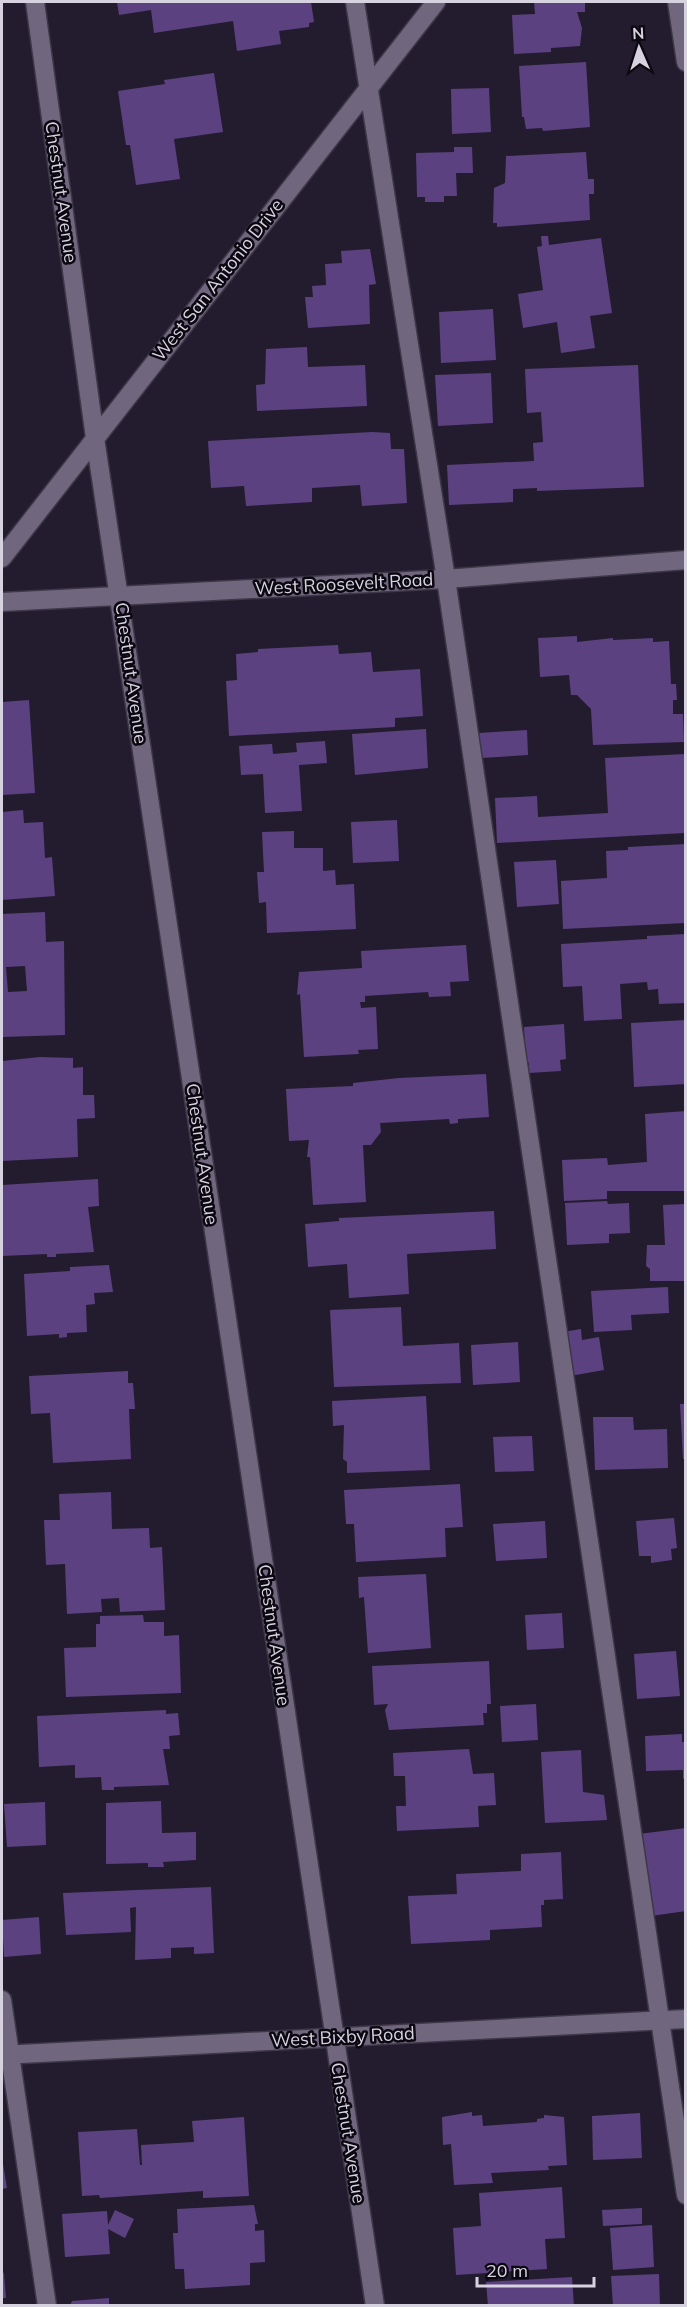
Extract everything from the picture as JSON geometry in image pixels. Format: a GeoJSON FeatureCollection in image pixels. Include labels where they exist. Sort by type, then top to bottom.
{"type":"FeatureCollection","features":[{"type":"Feature","properties":{"kind":"street","name":"Chestnut Avenue"},"geometry":{"type":"LineString","coordinates":[[34,2],[95,438],[375,2306]]}},
{"type":"Feature","properties":{"kind":"street"},"geometry":{"type":"LineString","coordinates":[[355,2],[446,579],[686,2195]]}},
{"type":"Feature","properties":{"kind":"street","name":"West San Antonio Drive"},"geometry":{"type":"LineString","coordinates":[[2,558],[436,2]]}},
{"type":"Feature","properties":{"kind":"street"},"geometry":{"type":"LineString","coordinates":[[677,2],[686,62]]}},
{"type":"Feature","properties":{"kind":"street","name":"West Roosevelt Road"},"geometry":{"type":"LineString","coordinates":[[2,602],[446,579],[686,560]]}},
{"type":"Feature","properties":{"kind":"street"},"geometry":{"type":"LineString","coordinates":[[2,2000],[5,2055],[47,2306]]}},
{"type":"Feature","properties":{"kind":"street","name":"West Bixby Road"},"geometry":{"type":"LineString","coordinates":[[5,2055],[686,2019]]}},
{"type":"Feature","properties":{"kind":"building"},"geometry":{"type":"Polygon","coordinates":[[[117,2],[311,2],[314,22],[309,23],[309,27],[279,31],[281,44],[237,51],[233,21],[154,33],[151,10],[119,15],[117,2]]]}},
{"type":"Feature","properties":{"kind":"building"},"geometry":{"type":"Polygon","coordinates":[[[534,2],[585,2],[585,12],[577,12],[582,28],[580,46],[551,48],[551,52],[514,54],[512,15],[535,14],[534,2]]]}},
{"type":"Feature","properties":{"kind":"building"},"geometry":{"type":"Polygon","coordinates":[[[586,62],[590,127],[543,131],[542,128],[526,129],[524,117],[522,117],[519,66],[586,62]]]}},
{"type":"Feature","properties":{"kind":"building"},"geometry":{"type":"Polygon","coordinates":[[[214,73],[223,132],[174,139],[180,179],[136,185],[130,145],[126,145],[118,91],[165,84],[164,80],[214,73]]]}},
{"type":"Feature","properties":{"kind":"building"},"geometry":{"type":"Polygon","coordinates":[[[489,88],[491,132],[452,134],[451,89],[489,88]]]}},
{"type":"Feature","properties":{"kind":"building"},"geometry":{"type":"Polygon","coordinates":[[[454,147],[472,147],[473,173],[456,173],[457,196],[444,196],[444,202],[425,202],[425,197],[417,197],[416,153],[454,152],[454,147]]]}},
{"type":"Feature","properties":{"kind":"building"},"geometry":{"type":"Polygon","coordinates":[[[586,152],[588,179],[594,179],[594,194],[589,194],[590,220],[497,227],[497,223],[493,223],[494,188],[505,183],[506,156],[586,152]]]}},
{"type":"Feature","properties":{"kind":"building"},"geometry":{"type":"Polygon","coordinates":[[[541,236],[548,236],[549,245],[601,238],[612,313],[590,316],[595,348],[561,353],[557,322],[523,328],[518,294],[543,290],[537,247],[542,246],[541,236]]]}},
{"type":"Feature","properties":{"kind":"building"},"geometry":{"type":"Polygon","coordinates":[[[370,249],[376,284],[369,285],[370,324],[308,328],[305,297],[313,297],[312,286],[326,285],[325,264],[342,263],[341,251],[370,249]]]}},
{"type":"Feature","properties":{"kind":"building"},"geometry":{"type":"Polygon","coordinates":[[[493,309],[496,360],[441,363],[439,312],[493,309]]]}},
{"type":"Feature","properties":{"kind":"building"},"geometry":{"type":"Polygon","coordinates":[[[307,347],[308,367],[365,365],[367,406],[257,411],[256,385],[265,384],[266,349],[307,347]]]}},
{"type":"Feature","properties":{"kind":"building"},"geometry":{"type":"Polygon","coordinates":[[[638,365],[644,487],[537,491],[537,488],[513,489],[513,502],[449,505],[447,465],[534,461],[533,443],[543,442],[541,412],[527,413],[525,369],[638,365]]]}},
{"type":"Feature","properties":{"kind":"building"},"geometry":{"type":"Polygon","coordinates":[[[491,373],[493,423],[438,426],[435,375],[491,373]]]}},
{"type":"Feature","properties":{"kind":"building"},"geometry":{"type":"Polygon","coordinates":[[[390,433],[391,449],[404,449],[407,503],[362,506],[360,485],[312,488],[312,502],[246,506],[244,486],[211,488],[208,441],[390,433]]]}},
{"type":"Feature","properties":{"kind":"building"},"geometry":{"type":"Polygon","coordinates":[[[577,636],[577,642],[613,638],[613,640],[653,638],[653,642],[669,641],[671,684],[676,684],[677,700],[673,700],[673,714],[683,714],[684,742],[593,745],[591,709],[577,695],[571,695],[569,675],[540,677],[538,638],[577,636]]]}},
{"type":"Feature","properties":{"kind":"building"},"geometry":{"type":"Polygon","coordinates":[[[338,645],[339,654],[371,652],[373,672],[420,669],[423,716],[395,718],[395,727],[229,736],[226,681],[237,680],[236,654],[258,652],[258,649],[338,645]]]}},
{"type":"Feature","properties":{"kind":"building"},"geometry":{"type":"Polygon","coordinates":[[[29,700],[35,793],[2,795],[2,702],[29,700]]]}},
{"type":"Feature","properties":{"kind":"building"},"geometry":{"type":"Polygon","coordinates":[[[426,729],[428,768],[355,775],[352,734],[426,729]]]}},
{"type":"Feature","properties":{"kind":"building"},"geometry":{"type":"Polygon","coordinates":[[[527,730],[528,755],[481,758],[479,733],[527,730]]]}},
{"type":"Feature","properties":{"kind":"building"},"geometry":{"type":"Polygon","coordinates":[[[325,741],[327,763],[299,765],[302,811],[265,813],[263,774],[241,775],[239,746],[272,744],[273,754],[297,752],[296,743],[325,741]]]}},
{"type":"Feature","properties":{"kind":"building"},"geometry":{"type":"Polygon","coordinates":[[[686,754],[685,833],[497,843],[495,798],[537,796],[538,817],[608,813],[605,758],[686,754]]]}},
{"type":"Feature","properties":{"kind":"building"},"geometry":{"type":"Polygon","coordinates":[[[23,810],[24,823],[43,822],[45,858],[52,857],[55,896],[2,900],[2,812],[23,810]]]}},
{"type":"Feature","properties":{"kind":"building"},"geometry":{"type":"Polygon","coordinates":[[[397,820],[399,861],[353,863],[351,822],[397,820]]]}},
{"type":"Feature","properties":{"kind":"building"},"geometry":{"type":"Polygon","coordinates":[[[294,831],[294,848],[323,848],[323,871],[335,870],[336,885],[354,884],[356,929],[267,933],[266,902],[259,903],[257,872],[264,872],[262,832],[294,831]]]}},
{"type":"Feature","properties":{"kind":"building"},"geometry":{"type":"Polygon","coordinates":[[[686,844],[686,923],[563,929],[561,881],[607,878],[606,851],[628,850],[628,847],[686,844]]]}},
{"type":"Feature","properties":{"kind":"building"},"geometry":{"type":"Polygon","coordinates":[[[556,860],[559,904],[517,907],[514,862],[556,860]]]}},
{"type":"Feature","properties":{"kind":"building"},"geometry":{"type":"Polygon","coordinates":[[[45,912],[46,942],[64,941],[65,1035],[2,1037],[2,914],[45,912]],[[25,966],[6,967],[8,992],[27,991],[25,966]]]}},
{"type":"Feature","properties":{"kind":"building"},"geometry":{"type":"Polygon","coordinates":[[[686,934],[686,1003],[659,1004],[658,989],[648,990],[647,982],[620,984],[622,1019],[584,1021],[582,986],[563,987],[561,944],[647,939],[647,936],[686,934]]]}},
{"type":"Feature","properties":{"kind":"building"},"geometry":{"type":"Polygon","coordinates":[[[466,945],[469,981],[450,982],[451,996],[429,997],[428,992],[365,996],[365,1002],[360,1002],[361,1008],[376,1007],[378,1049],[358,1050],[359,1054],[304,1057],[300,994],[297,995],[299,972],[362,968],[361,951],[466,945]]]}},
{"type":"Feature","properties":{"kind":"building"},"geometry":{"type":"Polygon","coordinates":[[[686,1020],[686,1084],[634,1087],[631,1023],[686,1020]]]}},
{"type":"Feature","properties":{"kind":"building"},"geometry":{"type":"Polygon","coordinates":[[[564,1024],[566,1059],[560,1060],[561,1071],[529,1073],[529,1063],[526,1063],[524,1027],[564,1024]]]}},
{"type":"Feature","properties":{"kind":"building"},"geometry":{"type":"Polygon","coordinates":[[[40,1057],[73,1058],[73,1068],[83,1067],[83,1095],[94,1095],[95,1118],[77,1119],[78,1157],[2,1161],[2,1061],[40,1057]]]}},
{"type":"Feature","properties":{"kind":"building"},"geometry":{"type":"Polygon","coordinates":[[[486,1074],[489,1117],[458,1119],[458,1123],[450,1124],[449,1119],[380,1123],[381,1132],[371,1145],[363,1145],[366,1202],[313,1205],[310,1157],[307,1157],[309,1140],[289,1141],[286,1089],[353,1086],[353,1083],[399,1078],[486,1074]]]}},
{"type":"Feature","properties":{"kind":"building"},"geometry":{"type":"Polygon","coordinates":[[[686,1111],[686,1191],[607,1191],[607,1199],[564,1201],[562,1160],[607,1158],[608,1165],[647,1162],[645,1114],[686,1111]]]}},
{"type":"Feature","properties":{"kind":"building"},"geometry":{"type":"Polygon","coordinates":[[[98,1179],[99,1206],[88,1207],[94,1252],[56,1254],[56,1257],[47,1257],[47,1254],[2,1256],[2,1185],[98,1179]]]}},
{"type":"Feature","properties":{"kind":"building"},"geometry":{"type":"Polygon","coordinates":[[[607,1201],[608,1204],[629,1203],[630,1233],[609,1234],[609,1243],[567,1245],[565,1203],[607,1201]]]}},
{"type":"Feature","properties":{"kind":"building"},"geometry":{"type":"Polygon","coordinates":[[[686,1204],[686,1281],[650,1281],[650,1269],[646,1266],[647,1245],[665,1245],[663,1205],[686,1204]]]}},
{"type":"Feature","properties":{"kind":"building"},"geometry":{"type":"Polygon","coordinates":[[[494,1211],[496,1249],[407,1254],[409,1294],[349,1298],[347,1264],[308,1267],[305,1224],[339,1221],[339,1218],[494,1211]]]}},
{"type":"Feature","properties":{"kind":"building"},"geometry":{"type":"Polygon","coordinates":[[[109,1265],[113,1292],[94,1293],[95,1304],[86,1305],[87,1332],[67,1333],[67,1337],[59,1338],[59,1334],[27,1336],[24,1274],[70,1271],[70,1267],[109,1265]]]}},
{"type":"Feature","properties":{"kind":"building"},"geometry":{"type":"Polygon","coordinates":[[[668,1287],[669,1313],[631,1315],[632,1330],[594,1332],[591,1291],[668,1287]]]}},
{"type":"Feature","properties":{"kind":"building"},"geometry":{"type":"Polygon","coordinates":[[[401,1307],[403,1346],[459,1343],[461,1383],[334,1387],[330,1310],[401,1307]]]}},
{"type":"Feature","properties":{"kind":"building"},"geometry":{"type":"Polygon","coordinates":[[[581,1329],[582,1340],[599,1337],[604,1370],[570,1376],[563,1332],[581,1329]]]}},
{"type":"Feature","properties":{"kind":"building"},"geometry":{"type":"Polygon","coordinates":[[[518,1342],[520,1382],[473,1385],[471,1345],[518,1342]]]}},
{"type":"Feature","properties":{"kind":"building"},"geometry":{"type":"Polygon","coordinates":[[[128,1371],[128,1383],[133,1383],[135,1409],[129,1409],[131,1459],[53,1463],[50,1413],[31,1414],[29,1376],[128,1371]]]}},
{"type":"Feature","properties":{"kind":"building"},"geometry":{"type":"Polygon","coordinates":[[[426,1396],[430,1470],[347,1473],[347,1462],[343,1459],[344,1425],[333,1426],[332,1401],[426,1396]]]}},
{"type":"Feature","properties":{"kind":"building"},"geometry":{"type":"Polygon","coordinates":[[[680,1404],[686,1404],[686,1459],[683,1459],[680,1404]]]}},
{"type":"Feature","properties":{"kind":"building"},"geometry":{"type":"Polygon","coordinates":[[[593,1417],[633,1417],[634,1430],[667,1429],[668,1468],[595,1470],[593,1417]]]}},
{"type":"Feature","properties":{"kind":"building"},"geometry":{"type":"Polygon","coordinates":[[[532,1436],[534,1471],[495,1472],[493,1437],[532,1436]]]}},
{"type":"Feature","properties":{"kind":"building"},"geometry":{"type":"Polygon","coordinates":[[[460,1484],[463,1527],[445,1528],[446,1557],[356,1562],[354,1524],[346,1524],[344,1490],[460,1484]]]}},
{"type":"Feature","properties":{"kind":"building"},"geometry":{"type":"Polygon","coordinates":[[[111,1492],[112,1529],[149,1528],[150,1548],[162,1547],[165,1610],[120,1612],[119,1598],[101,1599],[102,1612],[67,1614],[65,1564],[46,1565],[44,1520],[60,1520],[59,1494],[111,1492]]]}},
{"type":"Feature","properties":{"kind":"building"},"geometry":{"type":"Polygon","coordinates":[[[674,1518],[677,1548],[671,1549],[672,1560],[651,1563],[651,1556],[639,1556],[636,1521],[674,1518]]]}},
{"type":"Feature","properties":{"kind":"building"},"geometry":{"type":"Polygon","coordinates":[[[545,1521],[547,1558],[496,1561],[493,1524],[545,1521]]]}},
{"type":"Feature","properties":{"kind":"building"},"geometry":{"type":"Polygon","coordinates":[[[426,1574],[431,1648],[368,1653],[364,1597],[359,1598],[358,1577],[426,1574]]]}},
{"type":"Feature","properties":{"kind":"building"},"geometry":{"type":"Polygon","coordinates":[[[562,1613],[564,1648],[527,1650],[525,1615],[562,1613]]]}},
{"type":"Feature","properties":{"kind":"building"},"geometry":{"type":"Polygon","coordinates":[[[143,1615],[144,1622],[164,1622],[164,1636],[179,1635],[181,1693],[66,1697],[64,1648],[96,1647],[96,1624],[100,1624],[100,1616],[143,1615]]]}},
{"type":"Feature","properties":{"kind":"building"},"geometry":{"type":"Polygon","coordinates":[[[676,1651],[680,1696],[637,1699],[634,1654],[676,1651]]]}},
{"type":"Feature","properties":{"kind":"building"},"geometry":{"type":"Polygon","coordinates":[[[489,1661],[491,1704],[487,1704],[487,1713],[483,1713],[484,1725],[389,1730],[385,1710],[388,1704],[374,1705],[372,1666],[489,1661]]]}},
{"type":"Feature","properties":{"kind":"building"},"geometry":{"type":"Polygon","coordinates":[[[536,1704],[538,1740],[502,1742],[500,1706],[536,1704]]]}},
{"type":"Feature","properties":{"kind":"building"},"geometry":{"type":"Polygon","coordinates":[[[166,1710],[166,1714],[178,1713],[180,1735],[169,1736],[170,1749],[163,1749],[169,1785],[114,1787],[114,1790],[102,1790],[101,1777],[75,1778],[75,1765],[39,1767],[37,1716],[166,1710]]]}},
{"type":"Feature","properties":{"kind":"building"},"geometry":{"type":"Polygon","coordinates":[[[682,1734],[682,1742],[686,1742],[686,1778],[683,1779],[683,1770],[646,1771],[645,1736],[682,1734]]]}},
{"type":"Feature","properties":{"kind":"building"},"geometry":{"type":"Polygon","coordinates":[[[469,1749],[473,1774],[494,1773],[496,1805],[478,1806],[479,1827],[397,1831],[396,1806],[406,1806],[405,1776],[394,1776],[393,1753],[469,1749]]]}},
{"type":"Feature","properties":{"kind":"building"},"geometry":{"type":"Polygon","coordinates":[[[581,1750],[583,1792],[604,1795],[607,1820],[545,1823],[541,1752],[581,1750]]]}},
{"type":"Feature","properties":{"kind":"building"},"geometry":{"type":"Polygon","coordinates":[[[161,1801],[162,1833],[196,1832],[196,1860],[163,1862],[164,1867],[148,1867],[148,1863],[106,1864],[106,1803],[161,1801]]]}},
{"type":"Feature","properties":{"kind":"building"},"geometry":{"type":"Polygon","coordinates":[[[45,1802],[46,1845],[7,1847],[4,1804],[45,1802]]]}},
{"type":"Feature","properties":{"kind":"building"},"geometry":{"type":"Polygon","coordinates":[[[686,1828],[686,1911],[651,1916],[639,1834],[686,1828]]]}},
{"type":"Feature","properties":{"kind":"building"},"geometry":{"type":"Polygon","coordinates":[[[561,1852],[563,1899],[544,1900],[544,1905],[541,1905],[542,1927],[490,1930],[490,1940],[411,1944],[408,1896],[457,1894],[456,1874],[521,1871],[521,1854],[561,1852]]]}},
{"type":"Feature","properties":{"kind":"building"},"geometry":{"type":"Polygon","coordinates":[[[211,1887],[214,1953],[194,1954],[194,1947],[171,1948],[171,1958],[135,1960],[136,1907],[130,1908],[131,1932],[66,1935],[63,1893],[211,1887]]]}},
{"type":"Feature","properties":{"kind":"building"},"geometry":{"type":"Polygon","coordinates":[[[39,1917],[41,1954],[4,1957],[2,1920],[39,1917]]]}},
{"type":"Feature","properties":{"kind":"building"},"geometry":{"type":"Polygon","coordinates":[[[472,2112],[472,2116],[482,2115],[483,2126],[537,2122],[537,2119],[544,2118],[544,2115],[564,2117],[567,2165],[548,2166],[549,2170],[491,2173],[493,2183],[454,2185],[451,2144],[443,2145],[442,2117],[472,2112]]]}},
{"type":"Feature","properties":{"kind":"building"},"geometry":{"type":"Polygon","coordinates":[[[640,2113],[642,2158],[593,2160],[592,2116],[640,2113]]]}},
{"type":"Feature","properties":{"kind":"building"},"geometry":{"type":"Polygon","coordinates":[[[244,2117],[249,2196],[203,2198],[203,2191],[100,2198],[99,2195],[82,2196],[78,2132],[137,2129],[140,2165],[142,2165],[141,2145],[194,2142],[192,2121],[244,2117]]]}},
{"type":"Feature","properties":{"kind":"building"},"geometry":{"type":"Polygon","coordinates":[[[2,2158],[7,2188],[2,2189],[2,2158]]]}},
{"type":"Feature","properties":{"kind":"building"},"geometry":{"type":"Polygon","coordinates":[[[562,2187],[565,2238],[545,2239],[547,2269],[456,2275],[453,2228],[481,2226],[479,2193],[562,2187]]]}},
{"type":"Feature","properties":{"kind":"building"},"geometry":{"type":"Polygon","coordinates":[[[254,2205],[258,2224],[255,2224],[255,2231],[264,2230],[265,2262],[250,2263],[250,2285],[185,2289],[184,2269],[175,2269],[173,2233],[178,2233],[177,2209],[254,2205]]]}},
{"type":"Feature","properties":{"kind":"building"},"geometry":{"type":"Polygon","coordinates":[[[642,2208],[642,2224],[603,2226],[602,2210],[642,2208]]]}},
{"type":"Feature","properties":{"kind":"building"},"geometry":{"type":"Polygon","coordinates":[[[115,2210],[134,2219],[125,2238],[108,2229],[110,2254],[65,2257],[62,2214],[107,2211],[108,2225],[115,2210]]]}},
{"type":"Feature","properties":{"kind":"building"},"geometry":{"type":"Polygon","coordinates":[[[652,2225],[654,2267],[613,2270],[610,2228],[652,2225]]]}},
{"type":"Feature","properties":{"kind":"building"},"geometry":{"type":"Polygon","coordinates":[[[2,2269],[4,2274],[6,2298],[2,2298],[2,2269]]]}},
{"type":"Feature","properties":{"kind":"building"},"geometry":{"type":"Polygon","coordinates":[[[659,2274],[660,2306],[613,2306],[611,2276],[659,2274]]]}},
{"type":"Feature","properties":{"kind":"building"},"geometry":{"type":"Polygon","coordinates":[[[572,2277],[574,2306],[488,2306],[486,2282],[572,2277]]]}},
{"type":"Feature","properties":{"kind":"building"},"geometry":{"type":"Polygon","coordinates":[[[109,2298],[109,2306],[70,2306],[72,2301],[109,2298]]]}}]}
